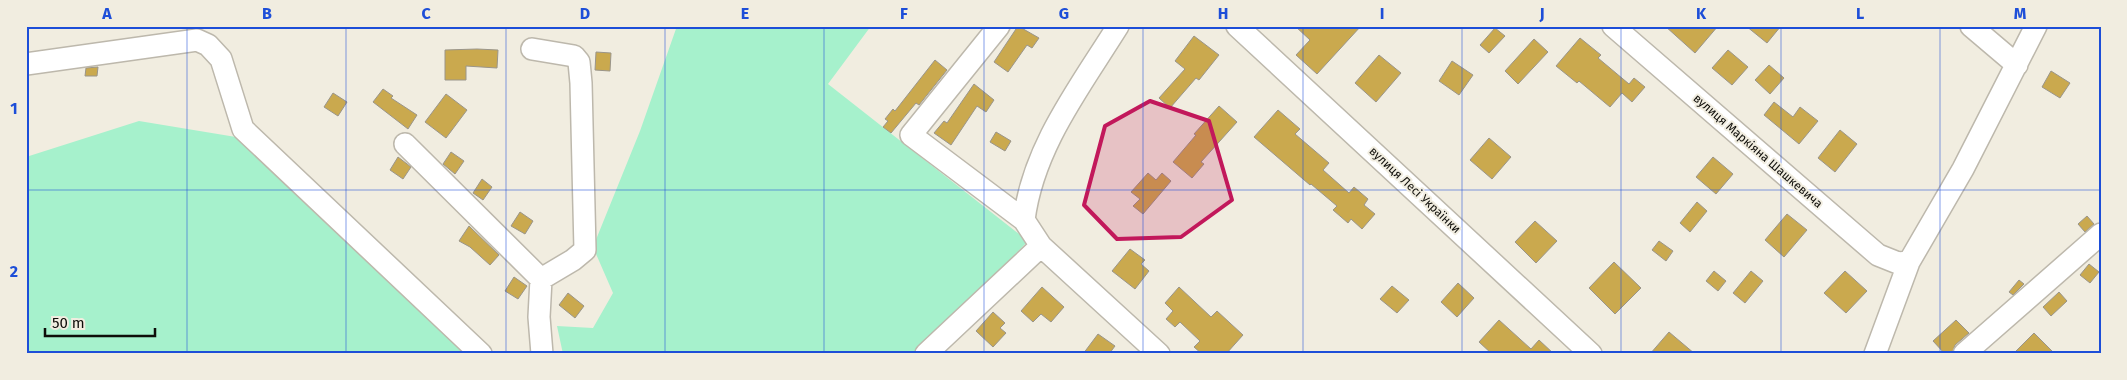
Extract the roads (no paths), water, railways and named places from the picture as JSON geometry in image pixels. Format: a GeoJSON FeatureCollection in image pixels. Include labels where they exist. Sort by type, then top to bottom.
{"type":"FeatureCollection","features":[{"type":"Feature","properties":{"kind":"street"},"geometry":{"type":"LineString","coordinates":[[999,26],[911,136],[1024,220],[1041,246],[1159,354]]}},
{"type":"Feature","properties":{"kind":"street"},"geometry":{"type":"LineString","coordinates":[[1024,220],[1027,202],[1040,160],[1057,123],[1118,26]]}},
{"type":"Feature","properties":{"kind":"street","name":"вулиця Лесі Українки"},"geometry":{"type":"LineString","coordinates":[[1237,26],[1591,354]]}},
{"type":"Feature","properties":{"kind":"street","name":"вулиця Маркіяна Шашкевича"},"geometry":{"type":"LineString","coordinates":[[1613,26],[1878,255],[1898,263],[1909,262]]}},
{"type":"Feature","properties":{"kind":"street"},"geometry":{"type":"LineString","coordinates":[[1971,26],[2017,65]]}},
{"type":"Feature","properties":{"kind":"street"},"geometry":{"type":"LineString","coordinates":[[1875,354],[1909,262],[1963,169],[2036,26]]}},
{"type":"Feature","properties":{"kind":"street"},"geometry":{"type":"LineString","coordinates":[[26,64],[197,40],[208,45],[221,59],[243,129],[481,354]]}},
{"type":"Feature","properties":{"kind":"street"},"geometry":{"type":"LineString","coordinates":[[532,49],[574,56],[579,62],[581,83],[585,250],[574,260],[541,279]]}},
{"type":"Feature","properties":{"kind":"street"},"geometry":{"type":"LineString","coordinates":[[405,144],[541,279],[539,317],[542,354]]}},
{"type":"Feature","properties":{"kind":"street"},"geometry":{"type":"LineString","coordinates":[[1964,354],[2101,234]]}},
{"type":"Feature","properties":{"kind":"street"},"geometry":{"type":"LineString","coordinates":[[926,354],[1041,246]]}}]}
